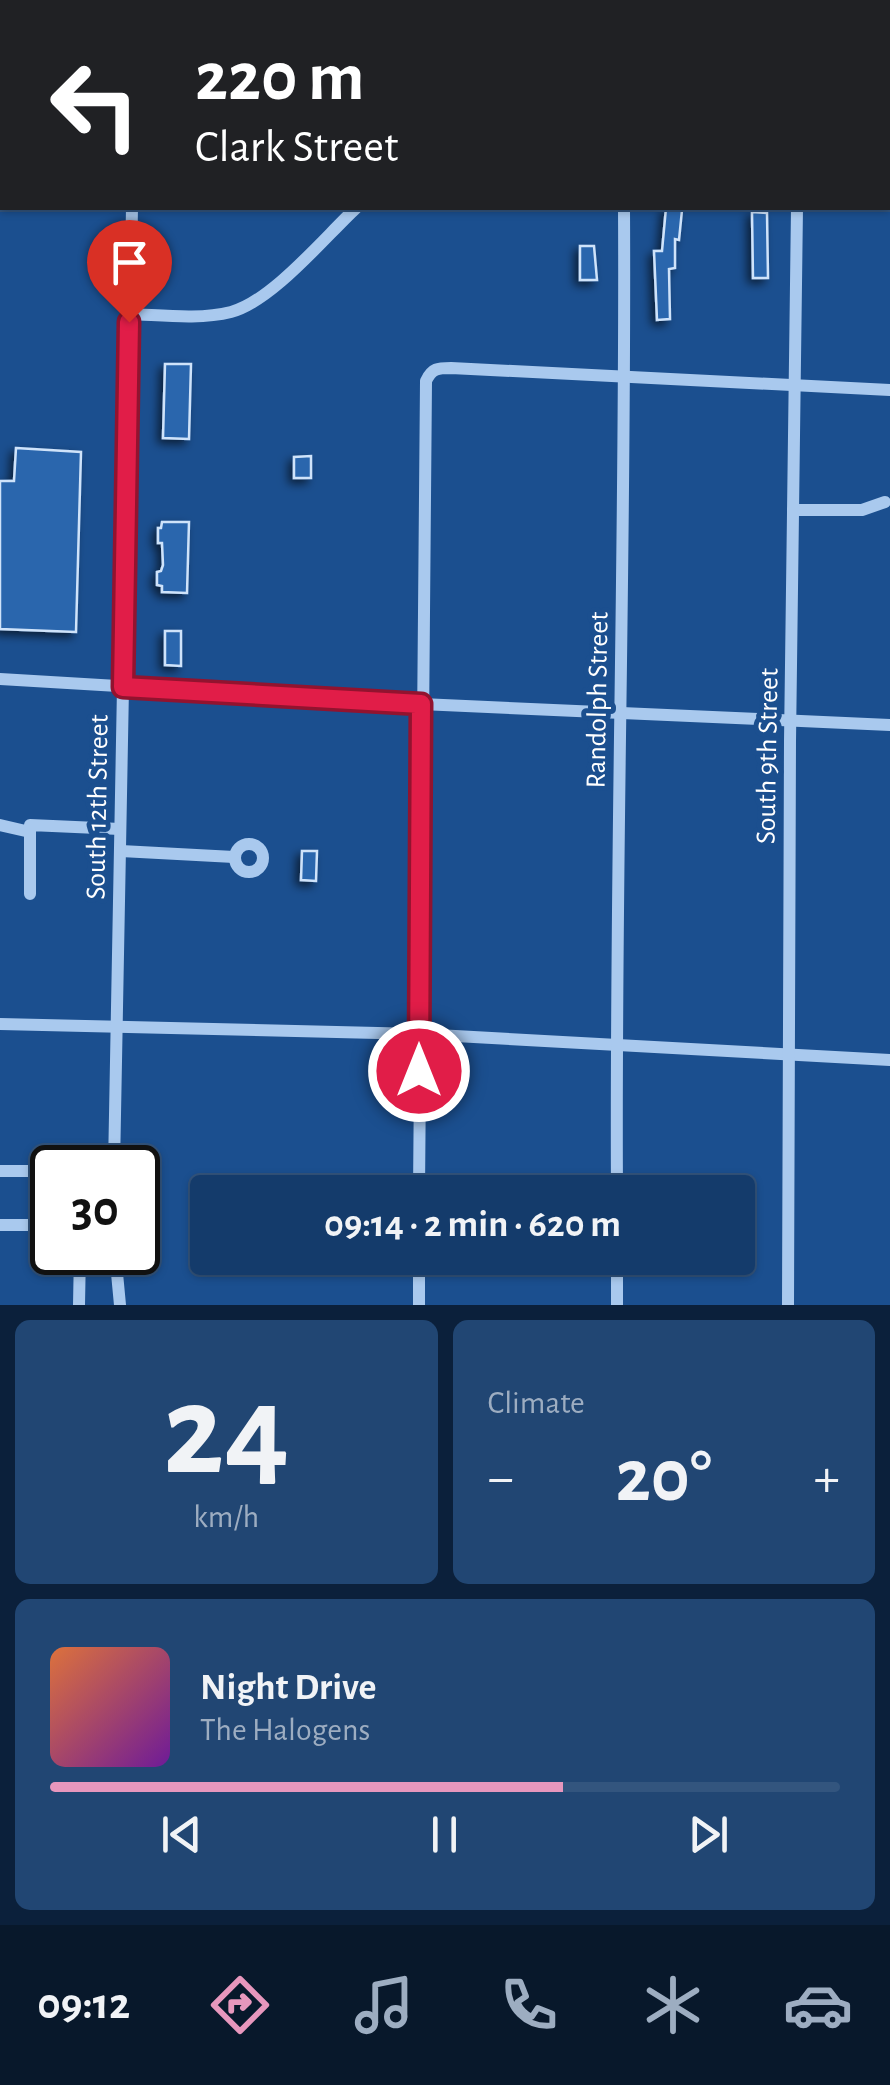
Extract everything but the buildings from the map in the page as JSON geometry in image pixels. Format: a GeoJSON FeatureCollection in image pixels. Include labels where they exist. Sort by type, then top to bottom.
{"type":"FeatureCollection","features":[{"type":"Feature","properties":{"kind":"street","name":"South 12th Street"},"geometry":{"type":"LineString","coordinates":[[115,1145],[132,210]]}},
{"type":"Feature","properties":{"kind":"street"},"geometry":{"type":"LineString","coordinates":[[129,314],[212,315],[241,308],[265,295],[354,210]]}},
{"type":"Feature","properties":{"kind":"street","name":"Randolph Street"},"geometry":{"type":"LineString","coordinates":[[617,1175],[624,210]]}},
{"type":"Feature","properties":{"kind":"street","name":"South 9th Street"},"geometry":{"type":"LineString","coordinates":[[788,1305],[796,210]]}},
{"type":"Feature","properties":{"kind":"street"},"geometry":{"type":"LineString","coordinates":[[419,1175],[421,704],[426,381],[430,372],[452,368],[890,390]]}},
{"type":"Feature","properties":{"kind":"street"},"geometry":{"type":"LineString","coordinates":[[793,510],[862,510],[884,502]]}},
{"type":"Feature","properties":{"kind":"street"},"geometry":{"type":"LineString","coordinates":[[0,679],[890,726]]}},
{"type":"Feature","properties":{"kind":"street"},"geometry":{"type":"LineString","coordinates":[[0,825],[30,832]]}},
{"type":"Feature","properties":{"kind":"street"},"geometry":{"type":"LineString","coordinates":[[30,894],[30,825],[120,829]]}},
{"type":"Feature","properties":{"kind":"street"},"geometry":{"type":"LineString","coordinates":[[120,852],[234,857]]}},
{"type":"Feature","properties":{"kind":"street"},"geometry":{"type":"LineString","coordinates":[[0,1024],[419,1034],[890,1060]]}},
{"type":"Feature","properties":{"kind":"street"},"geometry":{"type":"LineString","coordinates":[[0,1171],[30,1171]]}},
{"type":"Feature","properties":{"kind":"street"},"geometry":{"type":"LineString","coordinates":[[0,1225],[30,1225]]}},
{"type":"Feature","properties":{"kind":"street"},"geometry":{"type":"LineString","coordinates":[[79,1305],[80,1275]]}},
{"type":"Feature","properties":{"kind":"street"},"geometry":{"type":"LineString","coordinates":[[117,1275],[120,1305]]}},
{"type":"Feature","properties":{"kind":"street"},"geometry":{"type":"LineString","coordinates":[[419,1275],[419,1305]]}},
{"type":"Feature","properties":{"kind":"street"},"geometry":{"type":"LineString","coordinates":[[617,1275],[617,1305]]}},
{"type":"Feature","properties":{"kind":"route"},"geometry":{"type":"LineString","coordinates":[[129,322],[123,687],[421,704],[419,1071]]}}]}
